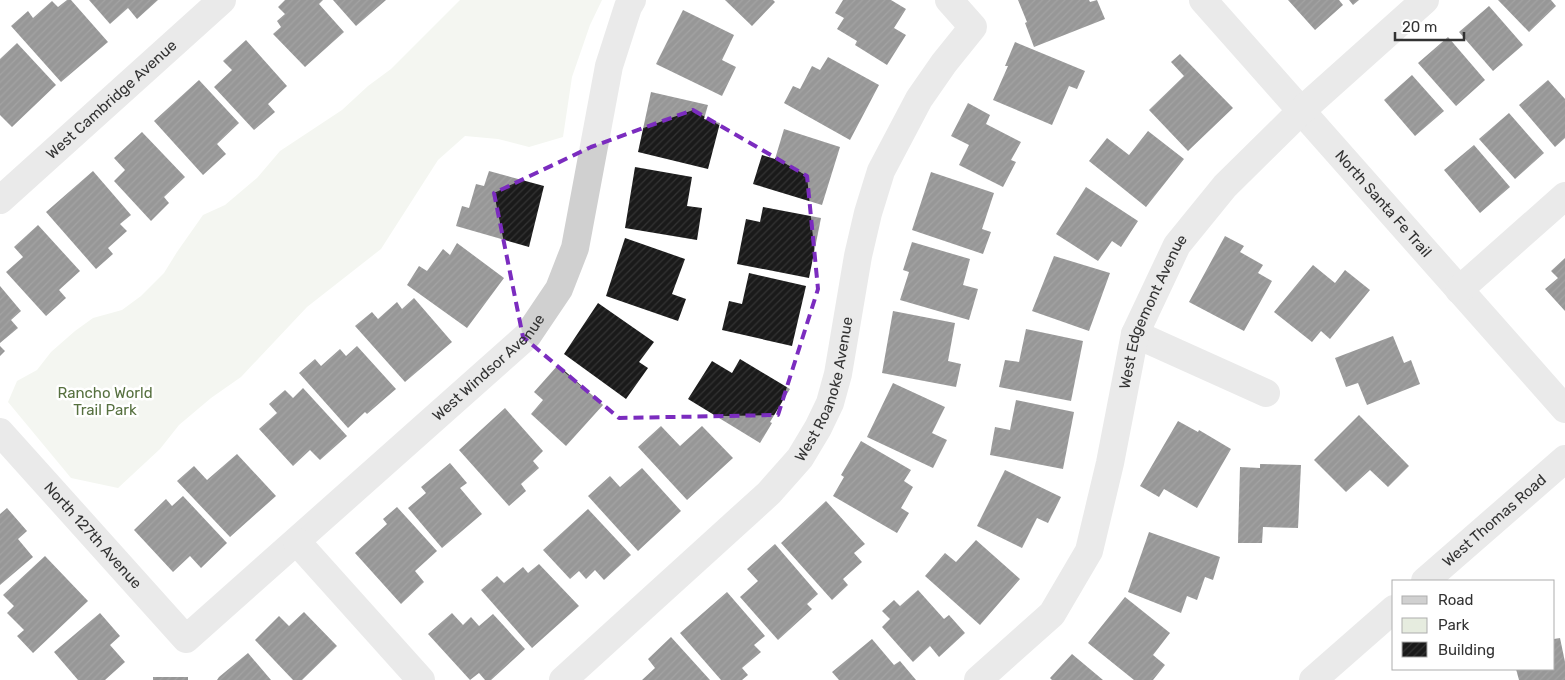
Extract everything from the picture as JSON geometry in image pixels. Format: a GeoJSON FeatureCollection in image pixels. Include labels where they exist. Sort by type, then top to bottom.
{"type":"FeatureCollection","features":[{"type":"Feature","properties":{"kind":"street","name":"West Cambridge Avenue"},"geometry":{"type":"LineString","coordinates":[[0,200],[222,0]]}},
{"type":"Feature","properties":{"kind":"street","name":"West Windsor Avenue"},"geometry":{"type":"LineString","coordinates":[[186,639],[528,335],[559,289],[575,248],[609,66],[632,0]]}},
{"type":"Feature","properties":{"kind":"street","name":"West Roanoke Avenue"},"geometry":{"type":"LineString","coordinates":[[563,680],[770,493],[800,458],[830,403],[838,374],[858,256],[868,213],[881,171],[919,100],[944,63],[973,26],[949,0]]}},
{"type":"Feature","properties":{"kind":"street","name":"North Santa Fe Trail"},"geometry":{"type":"LineString","coordinates":[[1203,0],[1565,409]]}},
{"type":"Feature","properties":{"kind":"street","name":"West Edgemont Avenue"},"geometry":{"type":"LineString","coordinates":[[978,680],[1052,614],[1089,552],[1110,463],[1135,334],[1177,245],[1225,186],[1301,111],[1425,0]]}},
{"type":"Feature","properties":{"kind":"street"},"geometry":{"type":"LineString","coordinates":[[1459,290],[1565,196]]}},
{"type":"Feature","properties":{"kind":"street"},"geometry":{"type":"LineString","coordinates":[[1135,334],[1266,393]]}},
{"type":"Feature","properties":{"kind":"street","name":"North 127th Avenue"},"geometry":{"type":"LineString","coordinates":[[0,432],[186,639]]}},
{"type":"Feature","properties":{"kind":"street","name":"West Thomas Road"},"geometry":{"type":"LineString","coordinates":[[1426,580],[1565,459]]}},
{"type":"Feature","properties":{"kind":"street"},"geometry":{"type":"LineString","coordinates":[[297,542],[421,680]]}},
{"type":"Feature","properties":{"kind":"street"},"geometry":{"type":"LineString","coordinates":[[1313,680],[1392,611]]}},
{"type":"Feature","properties":{"kind":"highlighted area"},"geometry":{"type":"Polygon","coordinates":[[[693,110],[807,176],[818,289],[778,415],[619,418],[523,337],[494,193],[591,147],[693,110]]]}},
{"type":"Feature","properties":{"kind":"green space","name":"Rancho World Trail Park"},"geometry":{"type":"Polygon","coordinates":[[[460,0],[602,0],[590,25],[572,77],[563,137],[529,147],[498,139],[465,136],[438,160],[381,249],[307,307],[241,377],[211,398],[179,425],[160,449],[118,488],[71,478],[8,402],[17,381],[37,370],[51,352],[93,318],[122,310],[141,296],[164,273],[203,215],[225,205],[257,178],[280,151],[342,110],[368,86],[391,69],[460,0]]]}},
{"type":"Feature","properties":{"kind":"building"},"geometry":{"type":"Polygon","coordinates":[[[67,0],[71,0],[108,42],[61,82],[11,26],[28,11],[33,18],[52,1],[58,7],[67,0]]]}},
{"type":"Feature","properties":{"kind":"building"},"geometry":{"type":"Polygon","coordinates":[[[89,0],[158,0],[137,19],[128,8],[110,24],[89,0]]]}},
{"type":"Feature","properties":{"kind":"building"},"geometry":{"type":"Polygon","coordinates":[[[285,0],[323,0],[319,4],[344,32],[305,67],[273,34],[281,27],[277,21],[285,14],[278,7],[285,0]]]}},
{"type":"Feature","properties":{"kind":"building"},"geometry":{"type":"Polygon","coordinates":[[[333,0],[386,0],[356,26],[333,0]]]}},
{"type":"Feature","properties":{"kind":"building"},"geometry":{"type":"Polygon","coordinates":[[[725,0],[773,0],[775,2],[752,26],[725,0]]]}},
{"type":"Feature","properties":{"kind":"building"},"geometry":{"type":"Polygon","coordinates":[[[843,0],[891,0],[906,9],[894,28],[906,35],[887,65],[855,45],[857,41],[837,29],[844,18],[835,13],[843,0]]]}},
{"type":"Feature","properties":{"kind":"building"},"geometry":{"type":"Polygon","coordinates":[[[1018,0],[1089,0],[1090,2],[1097,0],[1105,19],[1034,47],[1018,0]]]}},
{"type":"Feature","properties":{"kind":"building"},"geometry":{"type":"Polygon","coordinates":[[[1288,0],[1339,0],[1343,5],[1315,30],[1288,0]]]}},
{"type":"Feature","properties":{"kind":"building"},"geometry":{"type":"Polygon","coordinates":[[[1349,0],[1359,0],[1353,5],[1349,0]]]}},
{"type":"Feature","properties":{"kind":"building"},"geometry":{"type":"Polygon","coordinates":[[[1498,0],[1551,0],[1556,6],[1529,32],[1498,0]]]}},
{"type":"Feature","properties":{"kind":"building"},"geometry":{"type":"Polygon","coordinates":[[[1489,6],[1523,45],[1493,71],[1459,32],[1489,6]]]}},
{"type":"Feature","properties":{"kind":"building"},"geometry":{"type":"Polygon","coordinates":[[[683,10],[734,35],[722,60],[736,67],[722,96],[656,64],[683,10]]]}},
{"type":"Feature","properties":{"kind":"building"},"geometry":{"type":"Polygon","coordinates":[[[1448,37],[1485,80],[1456,106],[1418,63],[1448,37]]]}},
{"type":"Feature","properties":{"kind":"building"},"geometry":{"type":"Polygon","coordinates":[[[246,40],[287,86],[268,104],[275,112],[254,130],[214,87],[232,70],[223,61],[246,40]]]}},
{"type":"Feature","properties":{"kind":"building"},"geometry":{"type":"Polygon","coordinates":[[[1015,42],[1085,71],[1077,89],[1069,86],[1052,125],[993,100],[1008,66],[1005,66],[1015,42]]]}},
{"type":"Feature","properties":{"kind":"building"},"geometry":{"type":"Polygon","coordinates":[[[17,43],[56,85],[12,127],[0,115],[0,59],[17,43]]]}},
{"type":"Feature","properties":{"kind":"building"},"geometry":{"type":"Polygon","coordinates":[[[1180,54],[1233,108],[1188,151],[1149,110],[1184,76],[1171,62],[1180,54]]]}},
{"type":"Feature","properties":{"kind":"building"},"geometry":{"type":"Polygon","coordinates":[[[828,57],[879,85],[850,140],[784,103],[793,86],[800,89],[812,66],[820,70],[828,57]]]}},
{"type":"Feature","properties":{"kind":"building"},"geometry":{"type":"Polygon","coordinates":[[[1412,75],[1444,111],[1415,136],[1384,100],[1412,75]]]}},
{"type":"Feature","properties":{"kind":"building"},"geometry":{"type":"Polygon","coordinates":[[[199,80],[239,123],[217,144],[226,154],[203,175],[154,121],[199,80]]]}},
{"type":"Feature","properties":{"kind":"building"},"geometry":{"type":"Polygon","coordinates":[[[1548,80],[1565,99],[1565,138],[1555,147],[1519,105],[1548,80]]]}},
{"type":"Feature","properties":{"kind":"building"},"geometry":{"type":"Polygon","coordinates":[[[651,92],[708,105],[704,119],[720,123],[708,169],[638,152],[651,92]]]}},
{"type":"Feature","properties":{"kind":"building"},"geometry":{"type":"Polygon","coordinates":[[[968,103],[990,115],[986,124],[1021,142],[1011,160],[1016,162],[1003,187],[959,165],[969,145],[951,136],[968,103]]]}},
{"type":"Feature","properties":{"kind":"building"},"geometry":{"type":"Polygon","coordinates":[[[1509,113],[1544,153],[1515,179],[1479,139],[1509,113]]]}},
{"type":"Feature","properties":{"kind":"building"},"geometry":{"type":"Polygon","coordinates":[[[784,129],[840,147],[822,205],[753,184],[762,155],[775,159],[784,129]]]}},
{"type":"Feature","properties":{"kind":"building"},"geometry":{"type":"Polygon","coordinates":[[[1148,131],[1184,159],[1146,207],[1089,161],[1107,138],[1129,155],[1148,131]]]}},
{"type":"Feature","properties":{"kind":"building"},"geometry":{"type":"Polygon","coordinates":[[[142,132],[185,177],[164,197],[169,203],[151,221],[114,181],[125,170],[114,158],[142,132]]]}},
{"type":"Feature","properties":{"kind":"building"},"geometry":{"type":"Polygon","coordinates":[[[1474,145],[1510,187],[1480,213],[1444,170],[1474,145]]]}},
{"type":"Feature","properties":{"kind":"building"},"geometry":{"type":"Polygon","coordinates":[[[635,167],[692,177],[687,206],[702,208],[697,240],[625,228],[635,167]]]}},
{"type":"Feature","properties":{"kind":"building"},"geometry":{"type":"Polygon","coordinates":[[[93,171],[131,215],[120,224],[127,231],[108,248],[113,254],[96,269],[46,212],[93,171]]]}},
{"type":"Feature","properties":{"kind":"building"},"geometry":{"type":"Polygon","coordinates":[[[489,171],[544,186],[529,247],[456,226],[462,206],[469,208],[476,184],[484,186],[489,171]]]}},
{"type":"Feature","properties":{"kind":"building"},"geometry":{"type":"Polygon","coordinates":[[[931,172],[994,193],[982,229],[991,232],[983,254],[912,230],[931,172]]]}},
{"type":"Feature","properties":{"kind":"building"},"geometry":{"type":"Polygon","coordinates":[[[1086,187],[1138,221],[1121,247],[1112,241],[1098,261],[1056,234],[1086,187]]]}},
{"type":"Feature","properties":{"kind":"building"},"geometry":{"type":"Polygon","coordinates":[[[763,207],[821,218],[809,278],[737,264],[746,219],[760,222],[763,207]]]}},
{"type":"Feature","properties":{"kind":"building"},"geometry":{"type":"Polygon","coordinates":[[[38,225],[80,271],[59,290],[66,298],[46,316],[6,272],[23,257],[14,247],[38,225]]]}},
{"type":"Feature","properties":{"kind":"building"},"geometry":{"type":"Polygon","coordinates":[[[1225,236],[1244,246],[1240,252],[1263,265],[1258,273],[1272,281],[1244,331],[1189,302],[1225,236]]]}},
{"type":"Feature","properties":{"kind":"building"},"geometry":{"type":"Polygon","coordinates":[[[625,238],[685,259],[672,294],[686,299],[678,321],[606,296],[625,238]]]}},
{"type":"Feature","properties":{"kind":"building"},"geometry":{"type":"Polygon","coordinates":[[[912,242],[970,259],[963,285],[978,289],[969,320],[900,300],[909,272],[903,270],[912,242]]]}},
{"type":"Feature","properties":{"kind":"building"},"geometry":{"type":"Polygon","coordinates":[[[457,243],[504,278],[467,328],[407,285],[419,266],[427,271],[443,249],[450,255],[457,243]]]}},
{"type":"Feature","properties":{"kind":"building"},"geometry":{"type":"Polygon","coordinates":[[[1054,256],[1110,273],[1089,331],[1032,311],[1054,256]]]}},
{"type":"Feature","properties":{"kind":"building"},"geometry":{"type":"Polygon","coordinates":[[[1565,258],[1565,311],[1545,289],[1558,278],[1551,271],[1565,258]]]}},
{"type":"Feature","properties":{"kind":"building"},"geometry":{"type":"Polygon","coordinates":[[[1313,265],[1335,283],[1345,270],[1370,290],[1330,339],[1321,331],[1312,342],[1274,312],[1313,265]]]}},
{"type":"Feature","properties":{"kind":"building"},"geometry":{"type":"Polygon","coordinates":[[[749,273],[806,286],[792,346],[722,330],[729,301],[742,304],[749,273]]]}},
{"type":"Feature","properties":{"kind":"building"},"geometry":{"type":"Polygon","coordinates":[[[0,286],[21,311],[11,320],[18,328],[0,343],[0,286]]]}},
{"type":"Feature","properties":{"kind":"building"},"geometry":{"type":"Polygon","coordinates":[[[414,298],[452,342],[405,382],[355,326],[372,312],[378,319],[397,302],[402,309],[414,298]]]}},
{"type":"Feature","properties":{"kind":"building"},"geometry":{"type":"Polygon","coordinates":[[[598,303],[654,342],[639,362],[648,368],[626,399],[564,354],[598,303]]]}},
{"type":"Feature","properties":{"kind":"building"},"geometry":{"type":"Polygon","coordinates":[[[893,311],[955,323],[948,361],[961,364],[956,387],[882,373],[893,311]]]}},
{"type":"Feature","properties":{"kind":"building"},"geometry":{"type":"Polygon","coordinates":[[[1026,329],[1083,341],[1071,401],[999,387],[1005,360],[1019,362],[1026,329]]]}},
{"type":"Feature","properties":{"kind":"building"},"geometry":{"type":"Polygon","coordinates":[[[1393,336],[1404,363],[1411,360],[1420,384],[1367,405],[1358,383],[1346,387],[1335,358],[1393,336]]]}},
{"type":"Feature","properties":{"kind":"building"},"geometry":{"type":"Polygon","coordinates":[[[0,346],[5,351],[0,356],[0,346]]]}},
{"type":"Feature","properties":{"kind":"building"},"geometry":{"type":"Polygon","coordinates":[[[357,346],[396,389],[367,414],[365,412],[348,428],[299,373],[315,359],[321,366],[340,349],[346,356],[357,346]]]}},
{"type":"Feature","properties":{"kind":"building"},"geometry":{"type":"Polygon","coordinates":[[[740,359],[790,389],[760,443],[688,399],[712,361],[732,373],[740,359]]]}},
{"type":"Feature","properties":{"kind":"building"},"geometry":{"type":"Polygon","coordinates":[[[558,365],[603,405],[566,446],[531,414],[543,400],[534,392],[558,365]]]}},
{"type":"Feature","properties":{"kind":"building"},"geometry":{"type":"Polygon","coordinates":[[[893,383],[945,407],[932,433],[947,440],[933,468],[867,437],[893,383]]]}},
{"type":"Feature","properties":{"kind":"building"},"geometry":{"type":"Polygon","coordinates":[[[303,388],[347,436],[320,460],[310,450],[293,466],[259,429],[277,413],[269,404],[285,390],[293,398],[303,388]]]}},
{"type":"Feature","properties":{"kind":"building"},"geometry":{"type":"Polygon","coordinates":[[[1016,400],[1074,412],[1063,469],[990,455],[995,427],[1010,430],[1016,400]]]}},
{"type":"Feature","properties":{"kind":"building"},"geometry":{"type":"Polygon","coordinates":[[[505,408],[543,451],[533,461],[539,468],[521,484],[526,491],[509,506],[459,450],[505,408]]]}},
{"type":"Feature","properties":{"kind":"building"},"geometry":{"type":"Polygon","coordinates":[[[1359,415],[1409,466],[1388,487],[1370,470],[1346,492],[1314,460],[1359,415]]]}},
{"type":"Feature","properties":{"kind":"building"},"geometry":{"type":"Polygon","coordinates":[[[1178,421],[1198,432],[1199,430],[1231,449],[1197,508],[1164,489],[1159,497],[1140,486],[1178,421]]]}},
{"type":"Feature","properties":{"kind":"building"},"geometry":{"type":"Polygon","coordinates":[[[661,426],[680,446],[702,426],[733,458],[687,500],[638,447],[661,426]]]}},
{"type":"Feature","properties":{"kind":"building"},"geometry":{"type":"Polygon","coordinates":[[[861,441],[911,470],[904,481],[913,487],[901,508],[909,513],[897,533],[833,496],[844,477],[841,475],[861,441]]]}},
{"type":"Feature","properties":{"kind":"building"},"geometry":{"type":"Polygon","coordinates":[[[237,454],[276,496],[230,537],[177,481],[194,466],[207,480],[237,454]]]}},
{"type":"Feature","properties":{"kind":"building"},"geometry":{"type":"Polygon","coordinates":[[[450,463],[467,483],[460,488],[482,514],[442,548],[408,508],[426,493],[421,487],[450,463]]]}},
{"type":"Feature","properties":{"kind":"building"},"geometry":{"type":"Polygon","coordinates":[[[1260,464],[1301,465],[1298,528],[1263,527],[1262,543],[1238,543],[1240,467],[1260,468],[1260,464]]]}},
{"type":"Feature","properties":{"kind":"building"},"geometry":{"type":"Polygon","coordinates":[[[642,468],[681,511],[638,551],[588,496],[610,476],[620,487],[642,468]]]}},
{"type":"Feature","properties":{"kind":"building"},"geometry":{"type":"Polygon","coordinates":[[[1005,470],[1061,497],[1048,523],[1037,518],[1022,548],[977,526],[1005,470]]]}},
{"type":"Feature","properties":{"kind":"building"},"geometry":{"type":"Polygon","coordinates":[[[183,496],[227,543],[201,568],[190,556],[173,572],[134,530],[166,499],[172,506],[183,496]]]}},
{"type":"Feature","properties":{"kind":"building"},"geometry":{"type":"Polygon","coordinates":[[[826,501],[865,544],[854,553],[862,562],[843,579],[848,585],[832,600],[781,543],[826,501]]]}},
{"type":"Feature","properties":{"kind":"building"},"geometry":{"type":"Polygon","coordinates":[[[397,507],[437,551],[415,571],[424,582],[401,604],[355,553],[387,524],[383,519],[397,507]]]}},
{"type":"Feature","properties":{"kind":"building"},"geometry":{"type":"Polygon","coordinates":[[[7,508],[27,531],[18,539],[33,557],[0,585],[0,514],[7,508]]]}},
{"type":"Feature","properties":{"kind":"building"},"geometry":{"type":"Polygon","coordinates":[[[588,509],[631,555],[604,580],[595,570],[586,579],[579,571],[570,579],[543,550],[588,509]]]}},
{"type":"Feature","properties":{"kind":"building"},"geometry":{"type":"Polygon","coordinates":[[[1149,532],[1220,557],[1213,580],[1205,577],[1197,600],[1187,596],[1181,613],[1128,592],[1149,532]]]}},
{"type":"Feature","properties":{"kind":"building"},"geometry":{"type":"Polygon","coordinates":[[[976,540],[1020,579],[980,625],[925,576],[945,553],[956,562],[976,540]]]}},
{"type":"Feature","properties":{"kind":"building"},"geometry":{"type":"Polygon","coordinates":[[[775,544],[818,594],[807,604],[812,609],[778,640],[740,597],[758,581],[747,569],[775,544]]]}},
{"type":"Feature","properties":{"kind":"building"},"geometry":{"type":"Polygon","coordinates":[[[45,556],[88,601],[33,653],[17,636],[24,630],[7,613],[14,606],[3,595],[45,556]]]}},
{"type":"Feature","properties":{"kind":"building"},"geometry":{"type":"Polygon","coordinates":[[[539,564],[579,606],[532,648],[481,590],[497,576],[504,583],[523,567],[528,573],[539,564]]]}},
{"type":"Feature","properties":{"kind":"building"},"geometry":{"type":"Polygon","coordinates":[[[918,590],[944,619],[949,615],[965,633],[939,657],[930,646],[913,662],[882,627],[890,619],[882,611],[894,600],[900,606],[918,590]]]}},
{"type":"Feature","properties":{"kind":"building"},"geometry":{"type":"Polygon","coordinates":[[[727,592],[765,636],[754,645],[761,652],[742,668],[748,675],[742,680],[721,680],[680,633],[727,592]]]}},
{"type":"Feature","properties":{"kind":"building"},"geometry":{"type":"Polygon","coordinates":[[[1125,597],[1170,633],[1153,655],[1165,665],[1153,680],[1134,680],[1088,643],[1125,597]]]}},
{"type":"Feature","properties":{"kind":"building"},"geometry":{"type":"Polygon","coordinates":[[[304,612],[337,646],[302,680],[293,680],[255,640],[279,616],[289,626],[304,612]]]}},
{"type":"Feature","properties":{"kind":"building"},"geometry":{"type":"Polygon","coordinates":[[[100,613],[120,636],[110,645],[125,662],[105,680],[78,680],[54,652],[100,613]]]}},
{"type":"Feature","properties":{"kind":"building"},"geometry":{"type":"Polygon","coordinates":[[[452,613],[463,625],[471,617],[479,626],[493,614],[525,649],[491,680],[485,680],[479,673],[470,680],[428,634],[452,613]]]}},
{"type":"Feature","properties":{"kind":"building"},"geometry":{"type":"Polygon","coordinates":[[[671,637],[710,680],[642,680],[655,668],[648,659],[671,637]]]}},
{"type":"Feature","properties":{"kind":"building"},"geometry":{"type":"Polygon","coordinates":[[[1560,638],[1565,662],[1565,680],[1519,680],[1516,670],[1555,670],[1555,639],[1560,638]]]}},
{"type":"Feature","properties":{"kind":"building"},"geometry":{"type":"Polygon","coordinates":[[[872,639],[894,665],[900,661],[916,680],[839,680],[832,672],[872,639]]]}},
{"type":"Feature","properties":{"kind":"building"},"geometry":{"type":"Polygon","coordinates":[[[248,653],[271,680],[217,680],[219,677],[248,653]]]}},
{"type":"Feature","properties":{"kind":"building"},"geometry":{"type":"Polygon","coordinates":[[[1072,654],[1103,680],[1052,680],[1050,678],[1072,654]]]}},
{"type":"Feature","properties":{"kind":"building"},"geometry":{"type":"Polygon","coordinates":[[[153,677],[188,677],[188,680],[153,680],[153,677]]]}}]}
